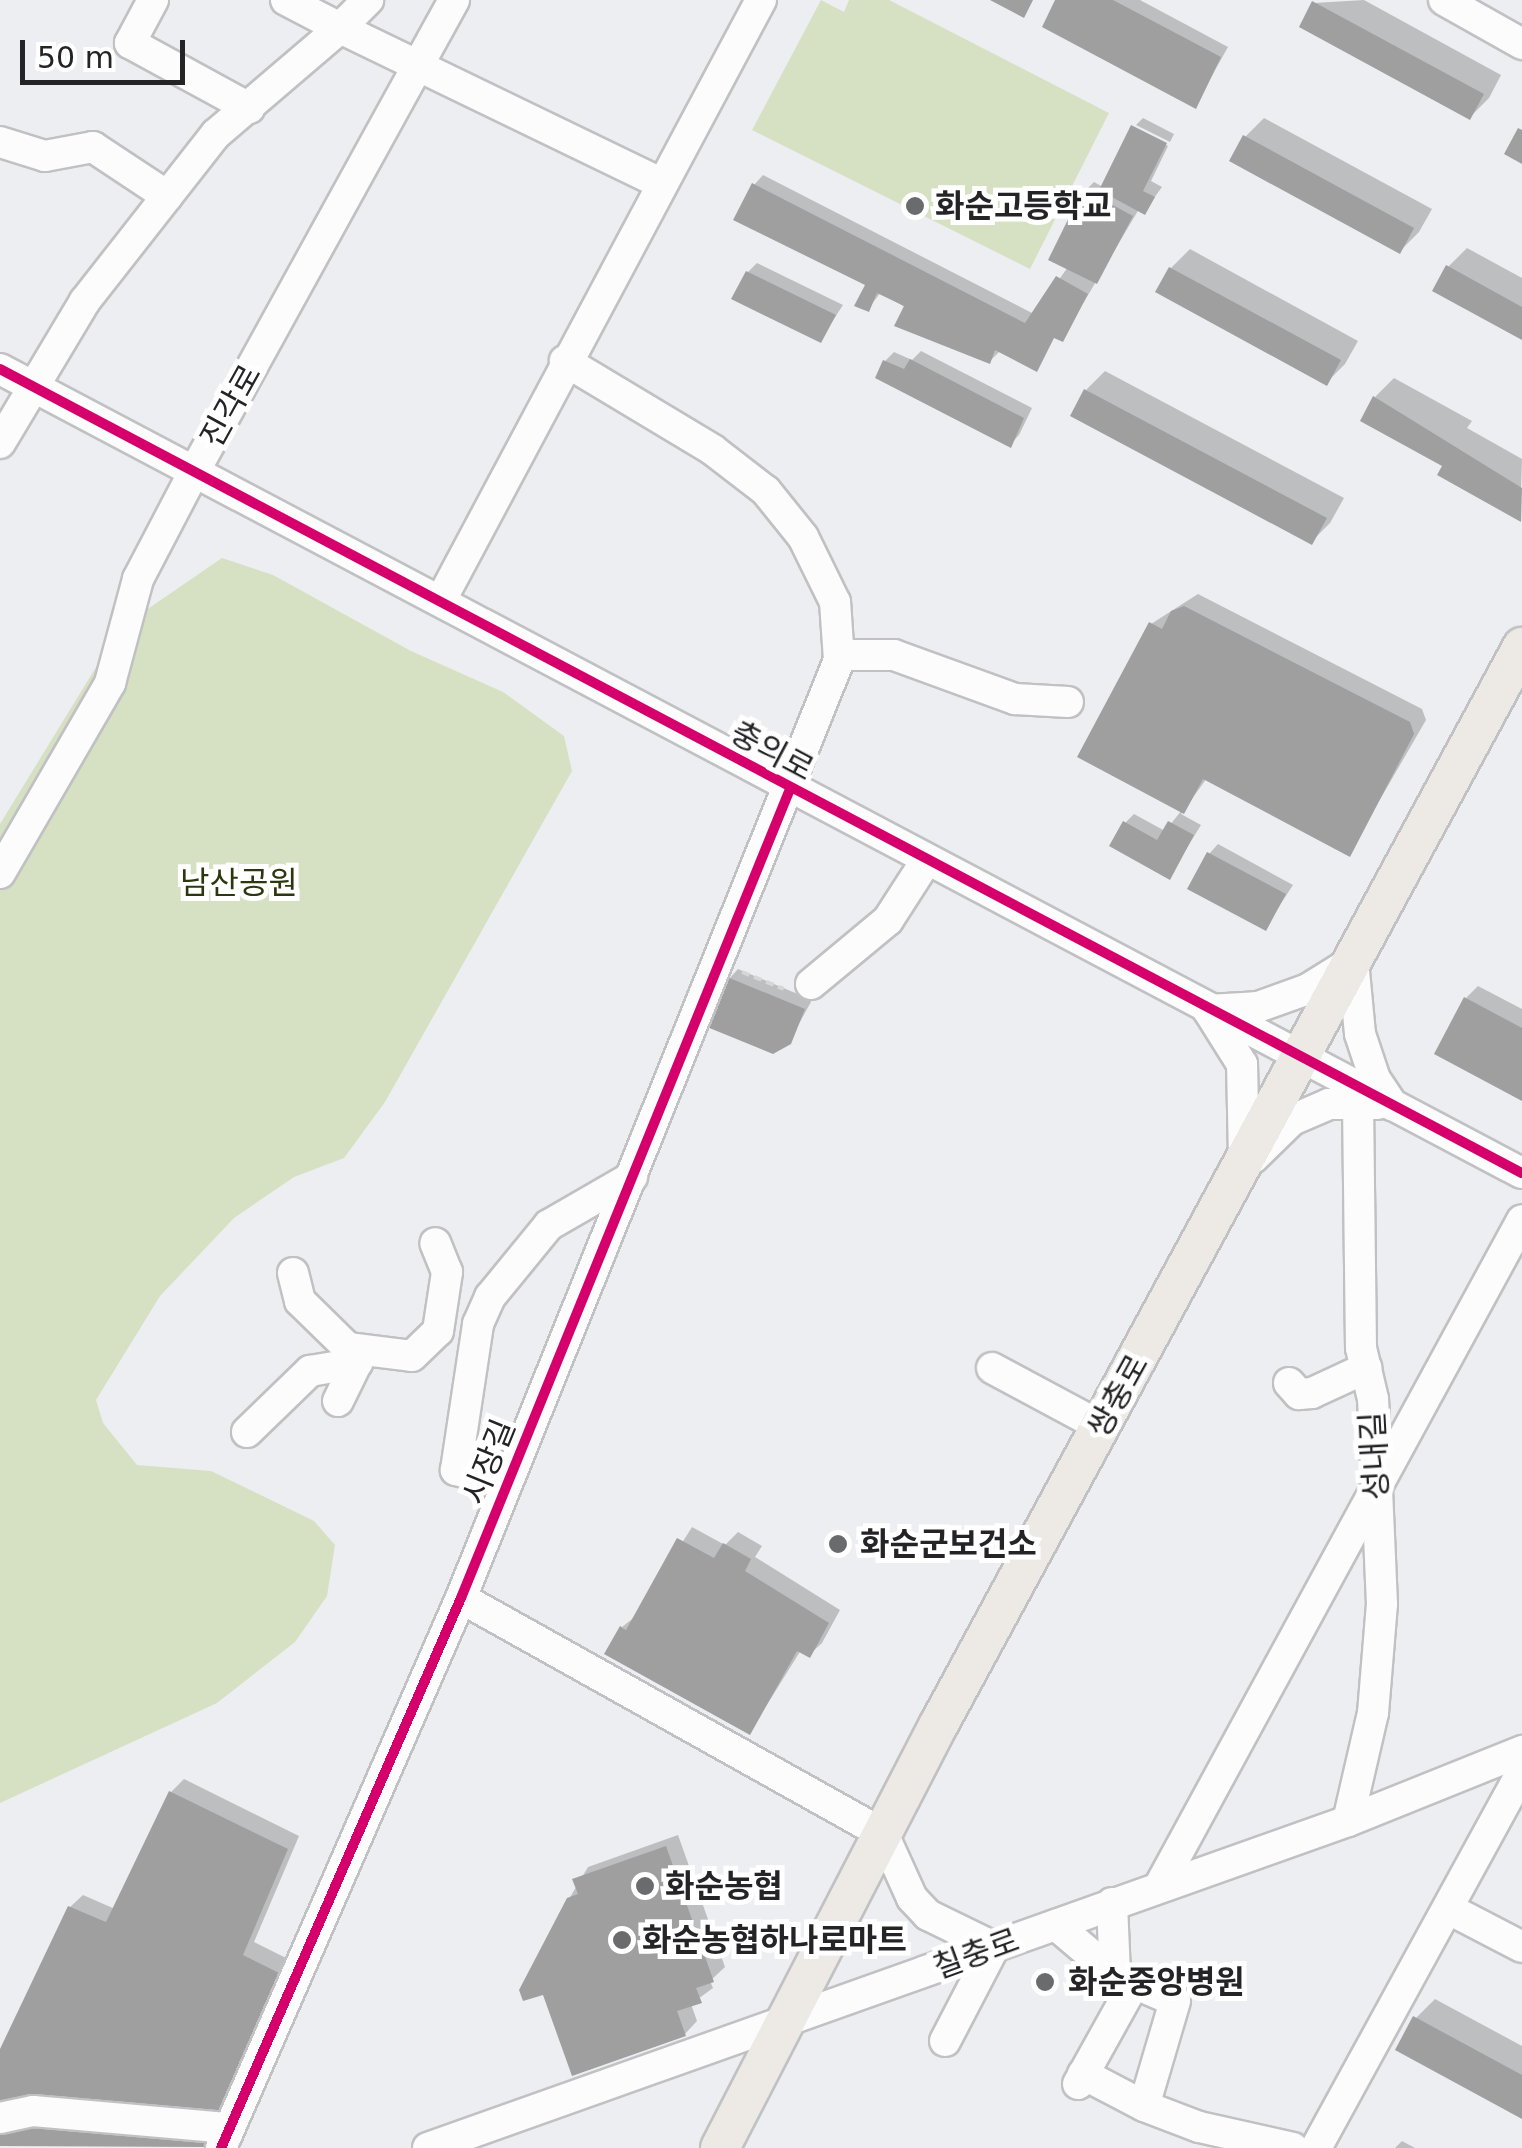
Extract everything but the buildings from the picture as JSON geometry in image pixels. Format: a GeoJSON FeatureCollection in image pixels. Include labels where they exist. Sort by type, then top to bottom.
{"type":"FeatureCollection","features":[{"type":"Feature","properties":{"kind":"main road","name":"쌍충로"},"geometry":{"type":"LineString","coordinates":[[720,2148],[883,1834],[1522,647]]}},
{"type":"Feature","properties":{"kind":"street"},"geometry":{"type":"LineString","coordinates":[[153,0],[130,43],[249,108]]}},
{"type":"Feature","properties":{"kind":"street"},"geometry":{"type":"LineString","coordinates":[[286,0],[660,183]]}},
{"type":"Feature","properties":{"kind":"street"},"geometry":{"type":"LineString","coordinates":[[0,443],[85,301],[216,134],[368,0]]}},
{"type":"Feature","properties":{"kind":"street","name":"진각로"},"geometry":{"type":"LineString","coordinates":[[0,873],[110,683],[138,580],[194,472],[454,0]]}},
{"type":"Feature","properties":{"kind":"street"},"geometry":{"type":"LineString","coordinates":[[441,600],[660,183],[762,0]]}},
{"type":"Feature","properties":{"kind":"street"},"geometry":{"type":"LineString","coordinates":[[1444,0],[1522,44]]}},
{"type":"Feature","properties":{"kind":"street"},"geometry":{"type":"LineString","coordinates":[[0,142],[44,156],[93,147],[167,196]]}},
{"type":"Feature","properties":{"kind":"street"},"geometry":{"type":"LineString","coordinates":[[566,361],[714,450],[766,491],[803,538],[835,602],[839,655],[894,656],[1015,698],[1068,702]]}},
{"type":"Feature","properties":{"kind":"street","name":"충의로"},"geometry":{"type":"LineString","coordinates":[[0,369],[1208,1010],[1358,1095],[1395,1108],[1522,1172]]}},
{"type":"Feature","properties":{"kind":"street","name":"시장길"},"geometry":{"type":"LineString","coordinates":[[224,2138],[461,1598],[790,789],[839,655]]}},
{"type":"Feature","properties":{"kind":"street"},"geometry":{"type":"LineString","coordinates":[[811,984],[888,920],[926,861]]}},
{"type":"Feature","properties":{"kind":"street"},"geometry":{"type":"LineString","coordinates":[[1242,1169],[1247,1122],[1242,1064],[1208,1010],[1275,1001],[1308,990],[1353,960],[1360,1034],[1375,1080],[1395,1108]]}},
{"type":"Feature","properties":{"kind":"street"},"geometry":{"type":"LineString","coordinates":[[1242,1169],[1292,1120],[1358,1095]]}},
{"type":"Feature","properties":{"kind":"street","name":"성내길"},"geometry":{"type":"LineString","coordinates":[[1348,1821],[1380,1657],[1378,1496],[1366,1368],[1358,1095]]}},
{"type":"Feature","properties":{"kind":"street"},"geometry":{"type":"LineString","coordinates":[[506,1484],[456,1470],[474,1337],[490,1297],[549,1225],[632,1177]]}},
{"type":"Feature","properties":{"kind":"street"},"geometry":{"type":"LineString","coordinates":[[1159,1887],[1378,1496],[1522,1220]]}},
{"type":"Feature","properties":{"kind":"street"},"geometry":{"type":"LineString","coordinates":[[247,1432],[310,1371],[359,1358],[412,1356],[438,1331],[448,1272],[434,1243]]}},
{"type":"Feature","properties":{"kind":"street"},"geometry":{"type":"LineString","coordinates":[[293,1273],[306,1308],[359,1358]]}},
{"type":"Feature","properties":{"kind":"street"},"geometry":{"type":"LineString","coordinates":[[438,1331],[474,1337]]}},
{"type":"Feature","properties":{"kind":"street"},"geometry":{"type":"LineString","coordinates":[[338,1400],[359,1358]]}},
{"type":"Feature","properties":{"kind":"street"},"geometry":{"type":"LineString","coordinates":[[992,1368],[1102,1427]]}},
{"type":"Feature","properties":{"kind":"street"},"geometry":{"type":"LineString","coordinates":[[1289,1383],[1299,1394],[1312,1392],[1366,1368]]}},
{"type":"Feature","properties":{"kind":"street"},"geometry":{"type":"LineString","coordinates":[[461,1598],[883,1834],[912,1898],[928,1915],[994,1948],[945,2040]]}},
{"type":"Feature","properties":{"kind":"street"},"geometry":{"type":"LineString","coordinates":[[1316,2148],[1451,1910],[1520,1761]]}},
{"type":"Feature","properties":{"kind":"street","name":"칠충로"},"geometry":{"type":"LineString","coordinates":[[428,2148],[1520,1761]]}},
{"type":"Feature","properties":{"kind":"street"},"geometry":{"type":"LineString","coordinates":[[1112,1904],[1123,1981],[1080,2079],[1199,2127],[1292,2148]]}},
{"type":"Feature","properties":{"kind":"street"},"geometry":{"type":"LineString","coordinates":[[1451,1910],[1522,1948]]}},
{"type":"Feature","properties":{"kind":"street"},"geometry":{"type":"LineString","coordinates":[[1056,1924],[1123,1981],[1174,2001],[1144,2106]]}},
{"type":"Feature","properties":{"kind":"street"},"geometry":{"type":"LineString","coordinates":[[0,2118],[33,2111],[224,2138]]}},
{"type":"Feature","properties":{"kind":"path"},"geometry":{"type":"LineString","coordinates":[[719,963],[806,997],[811,984]]}},
{"type":"Feature","properties":{"kind":"green space"},"geometry":{"type":"Polygon","coordinates":[[[821,0],[844,12],[849,0],[889,0],[1109,113],[1030,269],[752,130],[821,0]]]}},
{"type":"Feature","properties":{"kind":"green space","name":"남산공원"},"geometry":{"type":"Polygon","coordinates":[[[222,558],[273,575],[411,651],[503,692],[564,736],[572,771],[385,1102],[344,1158],[294,1177],[234,1218],[160,1296],[96,1400],[103,1423],[137,1465],[211,1471],[314,1521],[335,1545],[327,1596],[295,1642],[217,1703],[0,1803],[0,824],[120,628],[222,558]]]}},
{"type":"Feature","properties":{"kind":"cycle path"},"geometry":{"type":"LineString","coordinates":[[0,369],[1522,1173]]}},
{"type":"Feature","properties":{"kind":"cycle path"},"geometry":{"type":"LineString","coordinates":[[221,2148],[461,1598],[790,789]]}},
{"type":"Feature","properties":{"kind":"place","name":"화순고등학교"},"geometry":{"type":"Point","coordinates":[915,206]}},
{"type":"Feature","properties":{"kind":"place","name":"화순군보건소"},"geometry":{"type":"Point","coordinates":[838,1544]}},
{"type":"Feature","properties":{"kind":"place","name":"화순농협"},"geometry":{"type":"Point","coordinates":[645,1886]}},
{"type":"Feature","properties":{"kind":"place","name":"화순농협하나로마트"},"geometry":{"type":"Point","coordinates":[622,1940]}},
{"type":"Feature","properties":{"kind":"place","name":"화순중앙병원"},"geometry":{"type":"Point","coordinates":[1045,1982]}}]}
